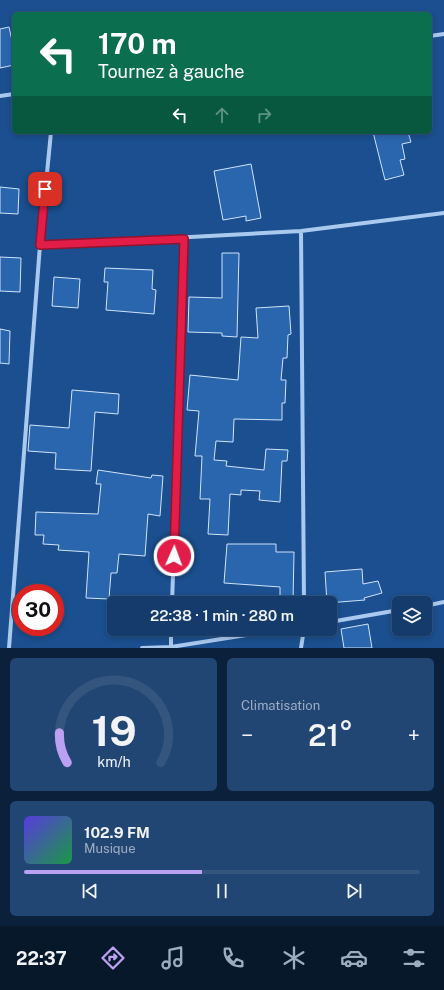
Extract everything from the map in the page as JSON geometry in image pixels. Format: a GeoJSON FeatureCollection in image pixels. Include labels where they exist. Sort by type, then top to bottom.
{"type":"FeatureCollection","features":[{"type":"Feature","properties":{"kind":"street"},"geometry":{"type":"LineString","coordinates":[[432,36],[444,34]]}},
{"type":"Feature","properties":{"kind":"street"},"geometry":{"type":"LineString","coordinates":[[0,96],[12,94]]}},
{"type":"Feature","properties":{"kind":"street"},"geometry":{"type":"LineString","coordinates":[[9,648],[40,245],[51,134]]}},
{"type":"Feature","properties":{"kind":"street"},"geometry":{"type":"LineString","coordinates":[[40,245],[301,232],[444,213]]}},
{"type":"Feature","properties":{"kind":"street"},"geometry":{"type":"LineString","coordinates":[[301,232],[304,596]]}},
{"type":"Feature","properties":{"kind":"street"},"geometry":{"type":"LineString","coordinates":[[172,596],[184,239]]}},
{"type":"Feature","properties":{"kind":"street"},"geometry":{"type":"LineString","coordinates":[[432,605],[444,602]]}},
{"type":"Feature","properties":{"kind":"street"},"geometry":{"type":"LineString","coordinates":[[337,621],[392,611]]}},
{"type":"Feature","properties":{"kind":"street"},"geometry":{"type":"LineString","coordinates":[[171,636],[171,647]]}},
{"type":"Feature","properties":{"kind":"street"},"geometry":{"type":"LineString","coordinates":[[142,648],[171,647],[240,636]]}},
{"type":"Feature","properties":{"kind":"street"},"geometry":{"type":"LineString","coordinates":[[301,648],[303,636]]}},
{"type":"Feature","properties":{"kind":"building"},"geometry":{"type":"Polygon","coordinates":[[[9,27],[12,41],[12,65],[0,68],[0,29],[9,27]]]}},
{"type":"Feature","properties":{"kind":"building"},"geometry":{"type":"Polygon","coordinates":[[[374,134],[409,134],[411,142],[402,144],[405,159],[400,160],[404,175],[385,180],[374,134]]]}},
{"type":"Feature","properties":{"kind":"building"},"geometry":{"type":"Polygon","coordinates":[[[251,164],[261,218],[246,221],[246,216],[223,220],[214,171],[251,164]]]}},
{"type":"Feature","properties":{"kind":"building"},"geometry":{"type":"Polygon","coordinates":[[[0,187],[19,189],[18,214],[0,213],[0,187]]]}},
{"type":"Feature","properties":{"kind":"building"},"geometry":{"type":"Polygon","coordinates":[[[222,253],[239,253],[237,337],[222,336],[222,333],[188,332],[189,297],[222,298],[222,253]]]}},
{"type":"Feature","properties":{"kind":"building"},"geometry":{"type":"Polygon","coordinates":[[[0,257],[21,258],[20,292],[0,291],[0,257]]]}},
{"type":"Feature","properties":{"kind":"building"},"geometry":{"type":"Polygon","coordinates":[[[105,268],[153,270],[152,289],[156,290],[154,314],[106,310],[108,282],[104,282],[105,268]]]}},
{"type":"Feature","properties":{"kind":"building"},"geometry":{"type":"Polygon","coordinates":[[[54,277],[80,279],[78,308],[52,306],[54,277]]]}},
{"type":"Feature","properties":{"kind":"building"},"geometry":{"type":"Polygon","coordinates":[[[289,306],[291,334],[288,335],[287,358],[283,358],[281,380],[286,380],[285,403],[282,403],[282,420],[234,419],[233,442],[216,441],[214,460],[227,461],[226,466],[264,470],[266,449],[288,450],[287,461],[282,461],[280,502],[259,500],[260,491],[241,490],[241,495],[230,494],[228,535],[208,534],[210,499],[200,499],[202,456],[195,456],[199,411],[187,410],[190,375],[238,380],[241,337],[258,338],[256,308],[289,306]]]}},
{"type":"Feature","properties":{"kind":"building"},"geometry":{"type":"Polygon","coordinates":[[[0,329],[10,331],[9,364],[0,363],[0,329]]]}},
{"type":"Feature","properties":{"kind":"building"},"geometry":{"type":"Polygon","coordinates":[[[72,390],[119,394],[118,414],[95,412],[91,471],[55,469],[56,453],[28,451],[30,425],[69,428],[72,390]]]}},
{"type":"Feature","properties":{"kind":"building"},"geometry":{"type":"Polygon","coordinates":[[[98,470],[151,478],[152,475],[163,476],[160,516],[148,514],[145,556],[119,554],[117,573],[111,573],[109,596],[107,596],[107,599],[86,598],[89,552],[58,550],[59,545],[43,544],[44,535],[35,535],[36,512],[98,514],[101,484],[96,484],[98,470]]]}},
{"type":"Feature","properties":{"kind":"building"},"geometry":{"type":"Polygon","coordinates":[[[227,544],[276,544],[276,552],[294,552],[293,596],[280,596],[280,587],[224,583],[227,544]]]}},
{"type":"Feature","properties":{"kind":"building"},"geometry":{"type":"Polygon","coordinates":[[[362,569],[363,584],[378,581],[382,593],[364,598],[365,600],[337,602],[337,596],[327,596],[325,572],[362,569]]]}},
{"type":"Feature","properties":{"kind":"building"},"geometry":{"type":"Polygon","coordinates":[[[368,624],[372,648],[344,648],[341,629],[368,624]]]}},
{"type":"Feature","properties":{"kind":"route"},"geometry":{"type":"LineString","coordinates":[[45,189],[40,245],[184,239],[174,556]]}}]}
